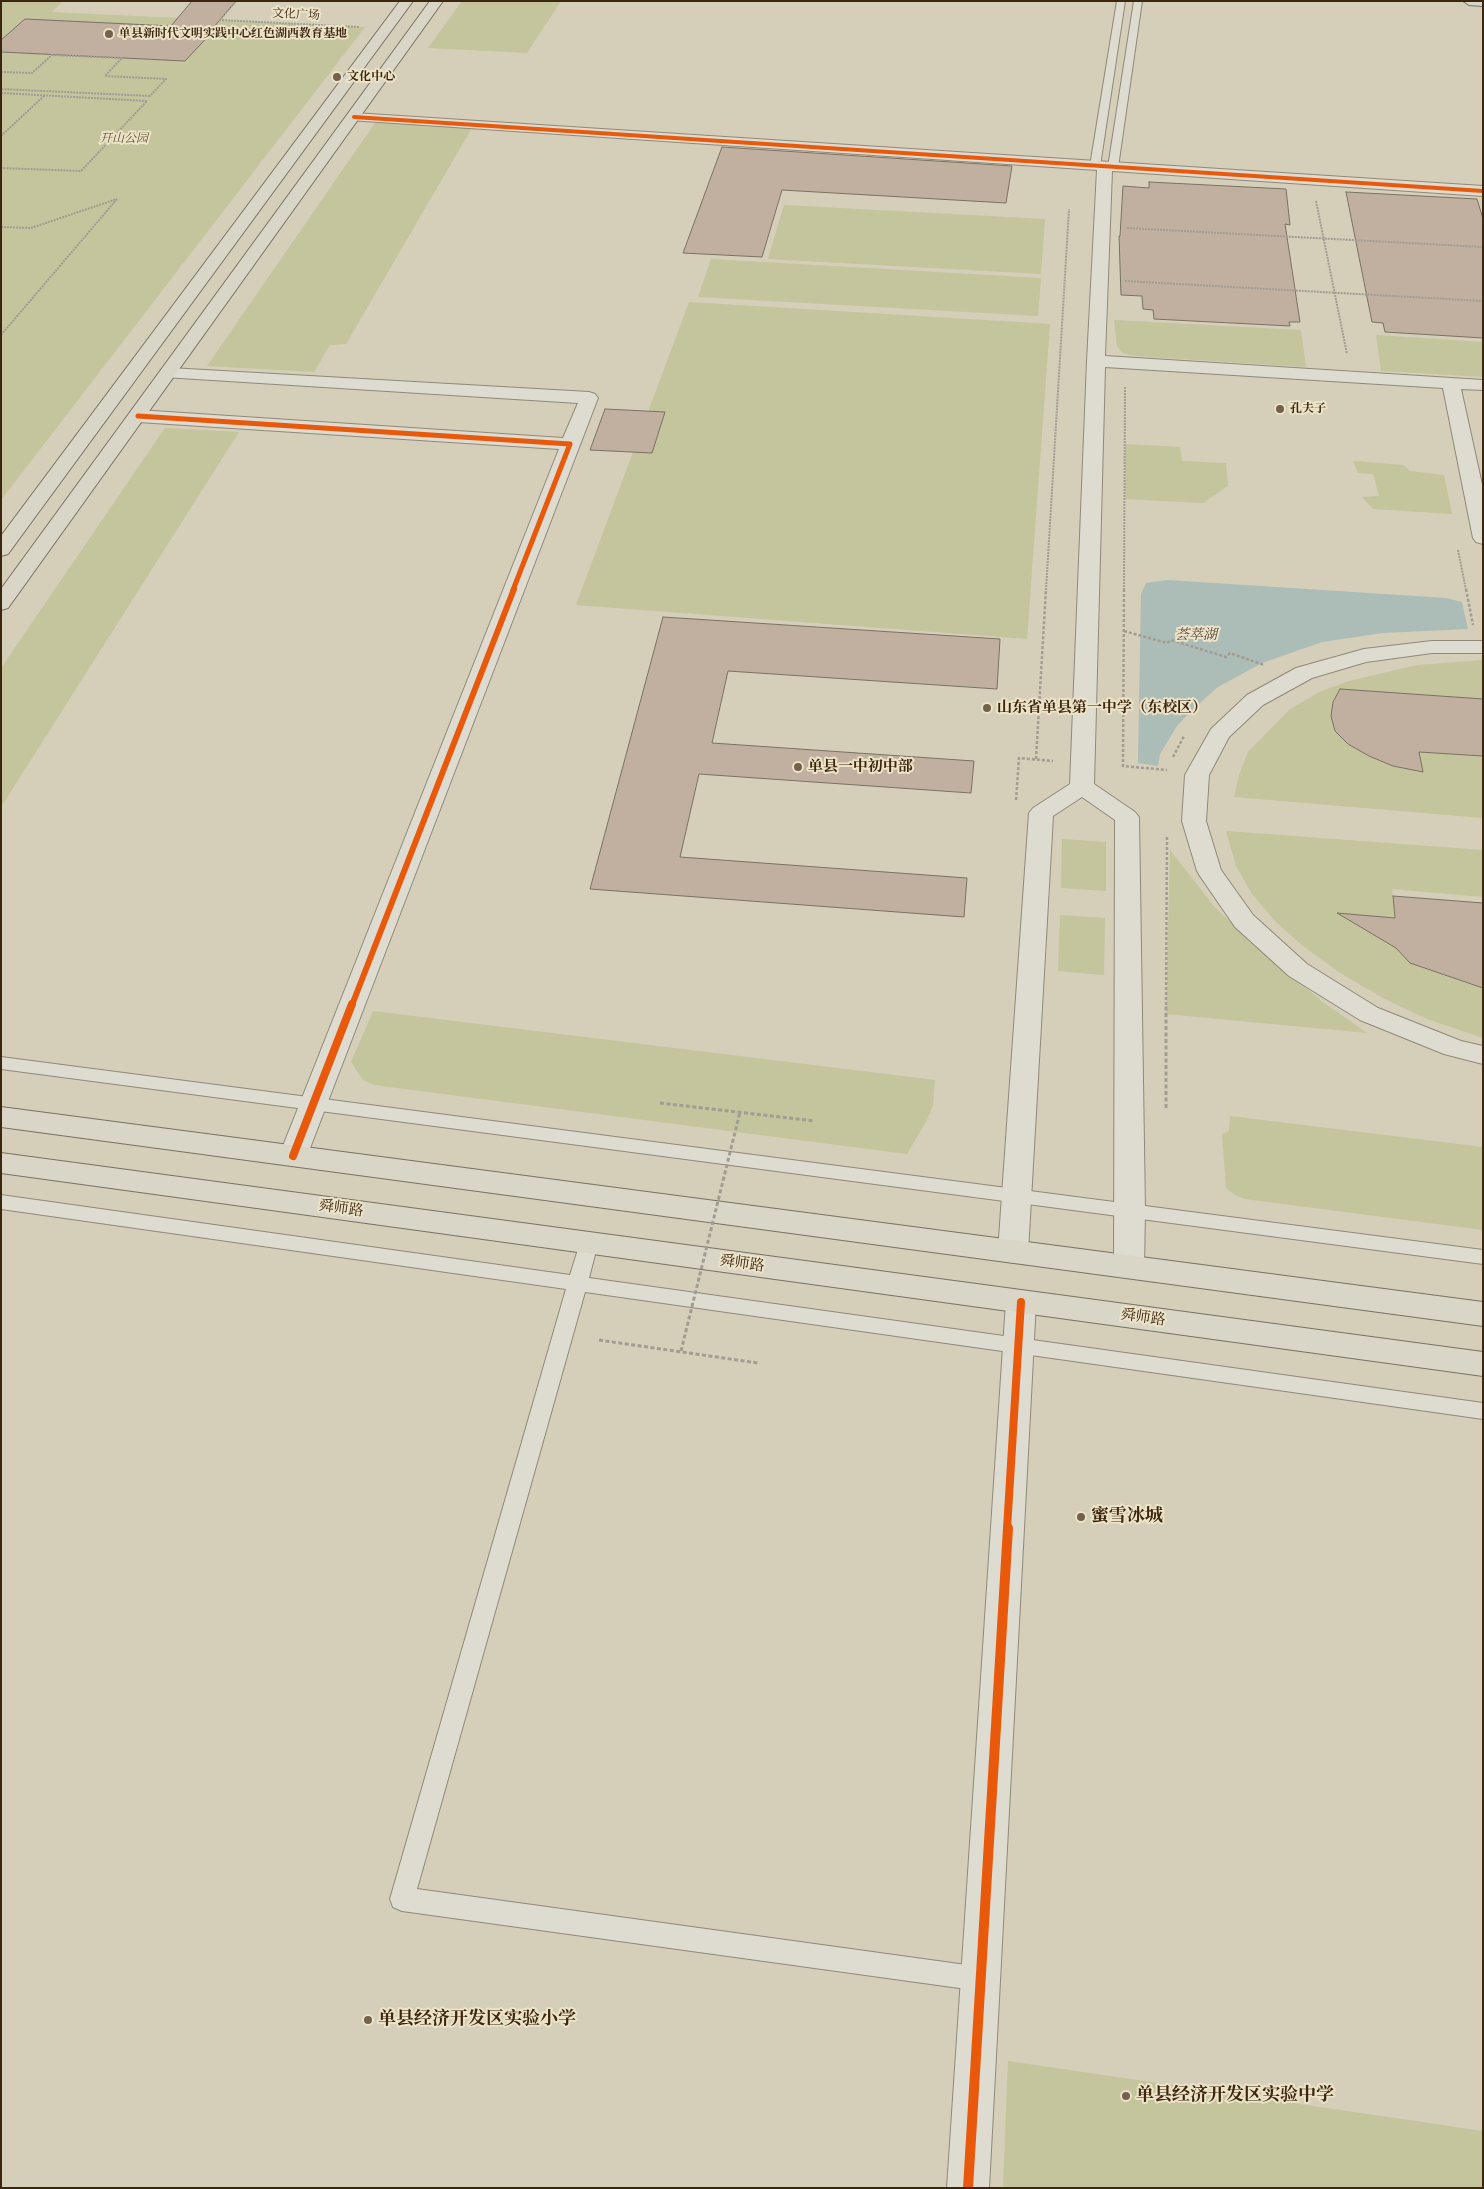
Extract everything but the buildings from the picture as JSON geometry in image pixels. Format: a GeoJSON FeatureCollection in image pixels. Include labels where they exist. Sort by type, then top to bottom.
{"type":"FeatureCollection","features":[{"type":"Feature","properties":{"kind":"main road"},"geometry":{"type":"LineString","coordinates":[[1,550],[407,1]]}},
{"type":"Feature","properties":{"kind":"main road"},"geometry":{"type":"LineString","coordinates":[[1,604],[170,373],[437,1]]}},
{"type":"Feature","properties":{"kind":"main road"},"geometry":{"type":"LineString","coordinates":[[1469,1],[1483,2]]}},
{"type":"Feature","properties":{"kind":"main road"},"geometry":{"type":"LineString","coordinates":[[1,1117],[1483,1314]]}},
{"type":"Feature","properties":{"kind":"main road","name":"舜师路"},"geometry":{"type":"LineString","coordinates":[[1,1163],[1483,1364]]}},
{"type":"Feature","properties":{"kind":"street"},"geometry":{"type":"LineString","coordinates":[[354,117],[1483,191]]}},
{"type":"Feature","properties":{"kind":"street"},"geometry":{"type":"LineString","coordinates":[[1082,787],[1096,361],[1105,166]]}},
{"type":"Feature","properties":{"kind":"street"},"geometry":{"type":"LineString","coordinates":[[1096,361],[1483,384]]}},
{"type":"Feature","properties":{"kind":"street"},"geometry":{"type":"LineString","coordinates":[[170,373],[589,398],[567,452]]}},
{"type":"Feature","properties":{"kind":"street"},"geometry":{"type":"LineString","coordinates":[[1451,383],[1483,538]]}},
{"type":"Feature","properties":{"kind":"street"},"geometry":{"type":"LineString","coordinates":[[138,416],[570,444],[293,1156]]}},
{"type":"Feature","properties":{"kind":"street"},"geometry":{"type":"LineString","coordinates":[[1479,640],[1364,656],[1304,674],[1255,700],[1218,734],[1197,775],[1194,821],[1209,871],[1244,921],[1298,970],[1369,1014],[1454,1048],[1483,1055]]}},
{"type":"Feature","properties":{"kind":"street"},"geometry":{"type":"LineString","coordinates":[[1082,787],[1127,817],[1129,1267]]}},
{"type":"Feature","properties":{"kind":"street"},"geometry":{"type":"LineString","coordinates":[[1013,1252],[1041,813],[1082,787]]}},
{"type":"Feature","properties":{"kind":"street"},"geometry":{"type":"LineString","coordinates":[[968,2188],[1021,1302]]}},
{"type":"Feature","properties":{"kind":"lane"},"geometry":{"type":"LineString","coordinates":[[1105,166],[1122,1]]}},
{"type":"Feature","properties":{"kind":"lane"},"geometry":{"type":"LineString","coordinates":[[1105,166],[1138,1]]}},
{"type":"Feature","properties":{"kind":"lane"},"geometry":{"type":"LineString","coordinates":[[1,1063],[1483,1258]]}},
{"type":"Feature","properties":{"kind":"lane"},"geometry":{"type":"LineString","coordinates":[[1,1202],[1483,1411]]}},
{"type":"Feature","properties":{"kind":"lane"},"geometry":{"type":"LineString","coordinates":[[589,1243],[402,1899],[981,1979]]}},
{"type":"Feature","properties":{"kind":"path"},"geometry":{"type":"LineString","coordinates":[[1,72],[32,73],[52,55],[70,55],[122,58],[105,76],[166,79],[150,96],[1,89]]}},
{"type":"Feature","properties":{"kind":"path"},"geometry":{"type":"LineString","coordinates":[[1,136],[49,91]]}},
{"type":"Feature","properties":{"kind":"path"},"geometry":{"type":"LineString","coordinates":[[1,93],[147,101],[81,172],[1,168]]}},
{"type":"Feature","properties":{"kind":"path"},"geometry":{"type":"LineString","coordinates":[[1,227],[31,228],[118,199],[1,335]]}},
{"type":"Feature","properties":{"kind":"path"},"geometry":{"type":"LineString","coordinates":[[1316,201],[1348,360]]}},
{"type":"Feature","properties":{"kind":"path"},"geometry":{"type":"LineString","coordinates":[[1036,759],[1069,209]]}},
{"type":"Feature","properties":{"kind":"path"},"geometry":{"type":"LineString","coordinates":[[1102,227],[1483,247]]}},
{"type":"Feature","properties":{"kind":"path"},"geometry":{"type":"LineString","coordinates":[[1100,280],[1483,301]]}},
{"type":"Feature","properties":{"kind":"path"},"geometry":{"type":"LineString","coordinates":[[1125,380],[1123,766],[1167,770]]}},
{"type":"Feature","properties":{"kind":"path"},"geometry":{"type":"LineString","coordinates":[[1457,542],[1479,640]]}},
{"type":"Feature","properties":{"kind":"path"},"geometry":{"type":"LineString","coordinates":[[1124,631],[1167,643],[1171,640],[1226,658],[1230,653],[1260,664]]}},
{"type":"Feature","properties":{"kind":"path"},"geometry":{"type":"LineString","coordinates":[[1263,671],[1270,667]]}},
{"type":"Feature","properties":{"kind":"path"},"geometry":{"type":"LineString","coordinates":[[1167,780],[1167,770],[1177,746],[1186,733]]}},
{"type":"Feature","properties":{"kind":"path"},"geometry":{"type":"LineString","coordinates":[[1166,1108],[1167,828]]}},
{"type":"Feature","properties":{"kind":"path"},"geometry":{"type":"LineString","coordinates":[[660,1103],[815,1121]]}},
{"type":"Feature","properties":{"kind":"path"},"geometry":{"type":"LineString","coordinates":[[681,1351],[740,1112]]}},
{"type":"Feature","properties":{"kind":"path"},"geometry":{"type":"LineString","coordinates":[[599,1340],[758,1363]]}},
{"type":"Feature","properties":{"kind":"green space","name":"幵山公园"},"geometry":{"type":"Polygon","coordinates":[[[1,1],[63,1],[52,12],[365,27],[1,500],[1,1]]]}},
{"type":"Feature","properties":{"kind":"green space"},"geometry":{"type":"Polygon","coordinates":[[[462,1],[561,1],[527,53],[428,48],[462,1]]]}},
{"type":"Feature","properties":{"kind":"green space"},"geometry":{"type":"Polygon","coordinates":[[[377,120],[473,126],[346,344],[330,345],[314,372],[207,366],[377,120]]]}},
{"type":"Feature","properties":{"kind":"green space"},"geometry":{"type":"Polygon","coordinates":[[[784,205],[1045,219],[1041,274],[768,259],[784,205]]]}},
{"type":"Feature","properties":{"kind":"green space"},"geometry":{"type":"Polygon","coordinates":[[[711,259],[1041,278],[1038,316],[698,297],[711,259]]]}},
{"type":"Feature","properties":{"kind":"green space"},"geometry":{"type":"Polygon","coordinates":[[[689,302],[1050,324],[1027,639],[576,605],[689,302]]]}},
{"type":"Feature","properties":{"kind":"green space"},"geometry":{"type":"Polygon","coordinates":[[[1114,320],[1301,330],[1306,367],[1136,356],[1123,353],[1117,346],[1114,320]]]}},
{"type":"Feature","properties":{"kind":"green space"},"geometry":{"type":"Polygon","coordinates":[[[1376,335],[1483,342],[1483,377],[1381,371],[1376,335]]]}},
{"type":"Feature","properties":{"kind":"green space"},"geometry":{"type":"Polygon","coordinates":[[[165,428],[239,432],[1,807],[1,668],[165,428]]]}},
{"type":"Feature","properties":{"kind":"green space"},"geometry":{"type":"Polygon","coordinates":[[[1125,444],[1180,447],[1182,461],[1226,463],[1228,486],[1203,503],[1125,499],[1125,444]]]}},
{"type":"Feature","properties":{"kind":"green space"},"geometry":{"type":"Polygon","coordinates":[[[1353,461],[1403,465],[1410,471],[1444,475],[1452,514],[1373,509],[1362,497],[1379,496],[1373,474],[1358,473],[1353,461]]]}},
{"type":"Feature","properties":{"kind":"green space"},"geometry":{"type":"Polygon","coordinates":[[[1483,660],[1483,818],[1234,797],[1239,775],[1248,752],[1289,710],[1319,692],[1349,681],[1417,665],[1483,660]]]}},
{"type":"Feature","properties":{"kind":"green space"},"geometry":{"type":"Polygon","coordinates":[[[1226,831],[1483,850],[1483,897],[1392,889],[1396,948],[1410,963],[1483,988],[1483,1038],[1427,1019],[1383,998],[1342,974],[1304,947],[1275,921],[1252,894],[1236,866],[1226,831]]]}},
{"type":"Feature","properties":{"kind":"green space"},"geometry":{"type":"Polygon","coordinates":[[[1062,839],[1106,842],[1106,891],[1061,888],[1062,839]]]}},
{"type":"Feature","properties":{"kind":"green space"},"geometry":{"type":"Polygon","coordinates":[[[1170,850],[1213,905],[1248,940],[1323,1002],[1367,1033],[1166,1014],[1170,850]]]}},
{"type":"Feature","properties":{"kind":"green space"},"geometry":{"type":"Polygon","coordinates":[[[1060,915],[1105,918],[1104,975],[1058,971],[1060,915]]]}},
{"type":"Feature","properties":{"kind":"green space"},"geometry":{"type":"Polygon","coordinates":[[[373,1011],[935,1080],[933,1105],[927,1120],[907,1154],[374,1085],[363,1080],[351,1062],[373,1011]]]}},
{"type":"Feature","properties":{"kind":"green space"},"geometry":{"type":"Polygon","coordinates":[[[1230,1116],[1483,1147],[1483,1230],[1245,1199],[1235,1195],[1226,1188],[1222,1134],[1229,1131],[1230,1116]]]}},
{"type":"Feature","properties":{"kind":"green space","name":"单县经济开发区实验中学"},"geometry":{"type":"Polygon","coordinates":[[[1008,2061],[1483,2131],[1483,2188],[1003,2188],[1008,2061]]]}},
{"type":"Feature","properties":{"kind":"water","name":"荟萃湖"},"geometry":{"type":"Polygon","coordinates":[[[1167,580],[1446,598],[1462,602],[1468,629],[1383,633],[1322,642],[1262,663],[1218,687],[1191,711],[1177,726],[1160,754],[1158,766],[1138,763],[1141,594],[1146,583],[1167,580]]]}},
{"type":"Feature","properties":{"kind":"cycle path"},"geometry":{"type":"LineString","coordinates":[[354,117],[1483,191]]}},
{"type":"Feature","properties":{"kind":"cycle path"},"geometry":{"type":"LineString","coordinates":[[138,416],[570,444],[293,1156]]}},
{"type":"Feature","properties":{"kind":"cycle path"},"geometry":{"type":"LineString","coordinates":[[968,2188],[1021,1302]]}},
{"type":"Feature","properties":{"kind":"place","name":"单县新时代文明实践中心红色湖西教育基地"},"geometry":{"type":"Point","coordinates":[109,34]}},
{"type":"Feature","properties":{"kind":"place","name":"文化中心"},"geometry":{"type":"Point","coordinates":[337,77]}},
{"type":"Feature","properties":{"kind":"place","name":"孔夫子"},"geometry":{"type":"Point","coordinates":[1280,409]}},
{"type":"Feature","properties":{"kind":"place","name":"山东省单县第一中学（东校区）"},"geometry":{"type":"Point","coordinates":[987,708]}},
{"type":"Feature","properties":{"kind":"place","name":"单县一中初中部"},"geometry":{"type":"Point","coordinates":[798,767]}},
{"type":"Feature","properties":{"kind":"place","name":"蜜雪冰城"},"geometry":{"type":"Point","coordinates":[1081,1517]}},
{"type":"Feature","properties":{"kind":"place","name":"单县经济开发区实验小学"},"geometry":{"type":"Point","coordinates":[368,2020]}},
{"type":"Feature","properties":{"kind":"place","name":"单县经济开发区实验中学"},"geometry":{"type":"Point","coordinates":[1126,2096]}}]}
